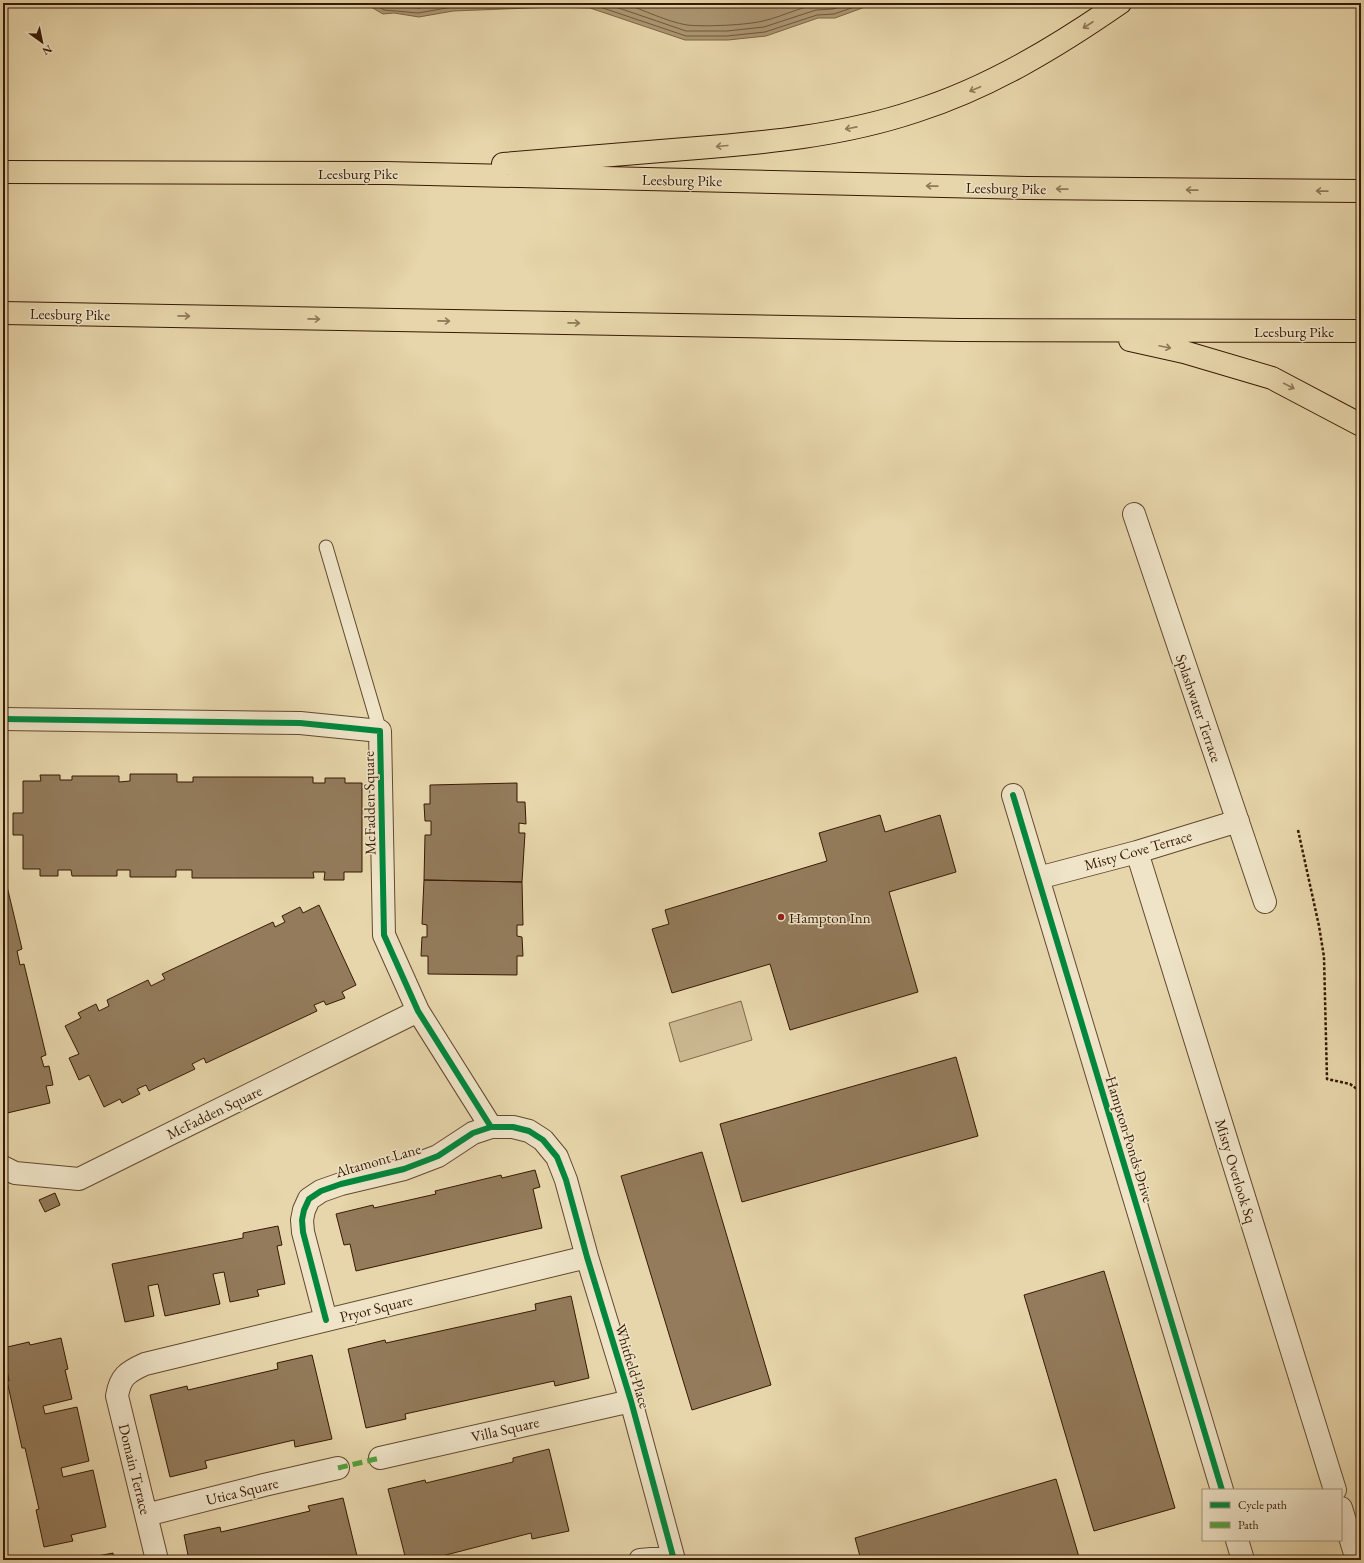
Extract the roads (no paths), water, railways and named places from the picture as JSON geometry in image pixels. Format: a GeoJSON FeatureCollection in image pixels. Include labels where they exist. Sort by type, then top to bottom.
{"type":"FeatureCollection","features":[{"type":"Feature","properties":{"kind":"highway"},"geometry":{"type":"LineString","coordinates":[[386,173],[784,140],[855,128],[916,112],[976,88],[1005,74],[1087,26],[1120,3]]}},
{"type":"Feature","properties":{"kind":"highway","name":"Leesburg Pike"},"geometry":{"type":"LineString","coordinates":[[3,172],[386,173],[1027,188],[1361,191]]}},
{"type":"Feature","properties":{"kind":"highway","name":"Leesburg Pike"},"geometry":{"type":"LineString","coordinates":[[3,313],[960,330],[1361,331]]}},
{"type":"Feature","properties":{"kind":"highway"},"geometry":{"type":"LineString","coordinates":[[960,330],[1090,331],[1184,352],[1272,378],[1361,425]]}},
{"type":"Feature","properties":{"kind":"street","name":"Splashwater Terrace"},"geometry":{"type":"LineString","coordinates":[[1134,514],[1265,902]]}},
{"type":"Feature","properties":{"kind":"street","name":"McFadden Square"},"geometry":{"type":"LineString","coordinates":[[3,719],[300,723],[380,731],[384,935],[418,1011],[491,1127]]}},
{"type":"Feature","properties":{"kind":"street","name":"Hampton Ponds Drive"},"geometry":{"type":"LineString","coordinates":[[1013,795],[1222,1489]]}},
{"type":"Feature","properties":{"kind":"street","name":"Misty Cove Terrace"},"geometry":{"type":"LineString","coordinates":[[1038,878],[1137,852],[1238,821]]}},
{"type":"Feature","properties":{"kind":"street","name":"Misty Overlook Sq"},"geometry":{"type":"LineString","coordinates":[[1137,852],[1335,1489]]}},
{"type":"Feature","properties":{"kind":"street","name":"McFadden Square"},"geometry":{"type":"LineString","coordinates":[[3,1167],[15,1173],[79,1178],[418,1011]]}},
{"type":"Feature","properties":{"kind":"street","name":"Altamont Lane"},"geometry":{"type":"LineString","coordinates":[[326,1320],[303,1232],[302,1220],[304,1210],[309,1199],[321,1191],[341,1184],[404,1169],[438,1156],[473,1133],[491,1127],[512,1127],[529,1131],[543,1140],[557,1157],[566,1180]]}},
{"type":"Feature","properties":{"kind":"street","name":"Whitfield Place"},"geometry":{"type":"LineString","coordinates":[[566,1180],[587,1257],[631,1401],[674,1558]]}},
{"type":"Feature","properties":{"kind":"street","name":"Pryor Square"},"geometry":{"type":"LineString","coordinates":[[123,1378],[131,1370],[144,1364],[587,1257]]}},
{"type":"Feature","properties":{"kind":"street","name":"Domain Terrace"},"geometry":{"type":"LineString","coordinates":[[123,1378],[119,1385],[117,1396],[157,1560]]}},
{"type":"Feature","properties":{"kind":"street","name":"Villa Square"},"geometry":{"type":"LineString","coordinates":[[380,1458],[631,1401]]}},
{"type":"Feature","properties":{"kind":"street","name":"Utica Square"},"geometry":{"type":"LineString","coordinates":[[146,1515],[338,1468]]}},
{"type":"Feature","properties":{"kind":"street"},"geometry":{"type":"LineString","coordinates":[[1342,1511],[1357,1560]]}},
{"type":"Feature","properties":{"kind":"street"},"geometry":{"type":"LineString","coordinates":[[1237,1541],[1243,1560]]}},
{"type":"Feature","properties":{"kind":"street"},"geometry":{"type":"LineString","coordinates":[[640,1560],[674,1558]]}},
{"type":"Feature","properties":{"kind":"lane"},"geometry":{"type":"LineString","coordinates":[[326,547],[380,731]]}},
{"type":"Feature","properties":{"kind":"water"},"geometry":{"type":"Polygon","coordinates":[[[367,3],[876,3],[835,18],[818,18],[766,36],[728,40],[685,40],[590,8],[554,7],[453,11],[419,17],[394,13],[383,14],[367,3]]]}},
{"type":"Feature","properties":{"kind":"place","name":"Hampton Inn"},"geometry":{"type":"Point","coordinates":[781,917]}}]}
